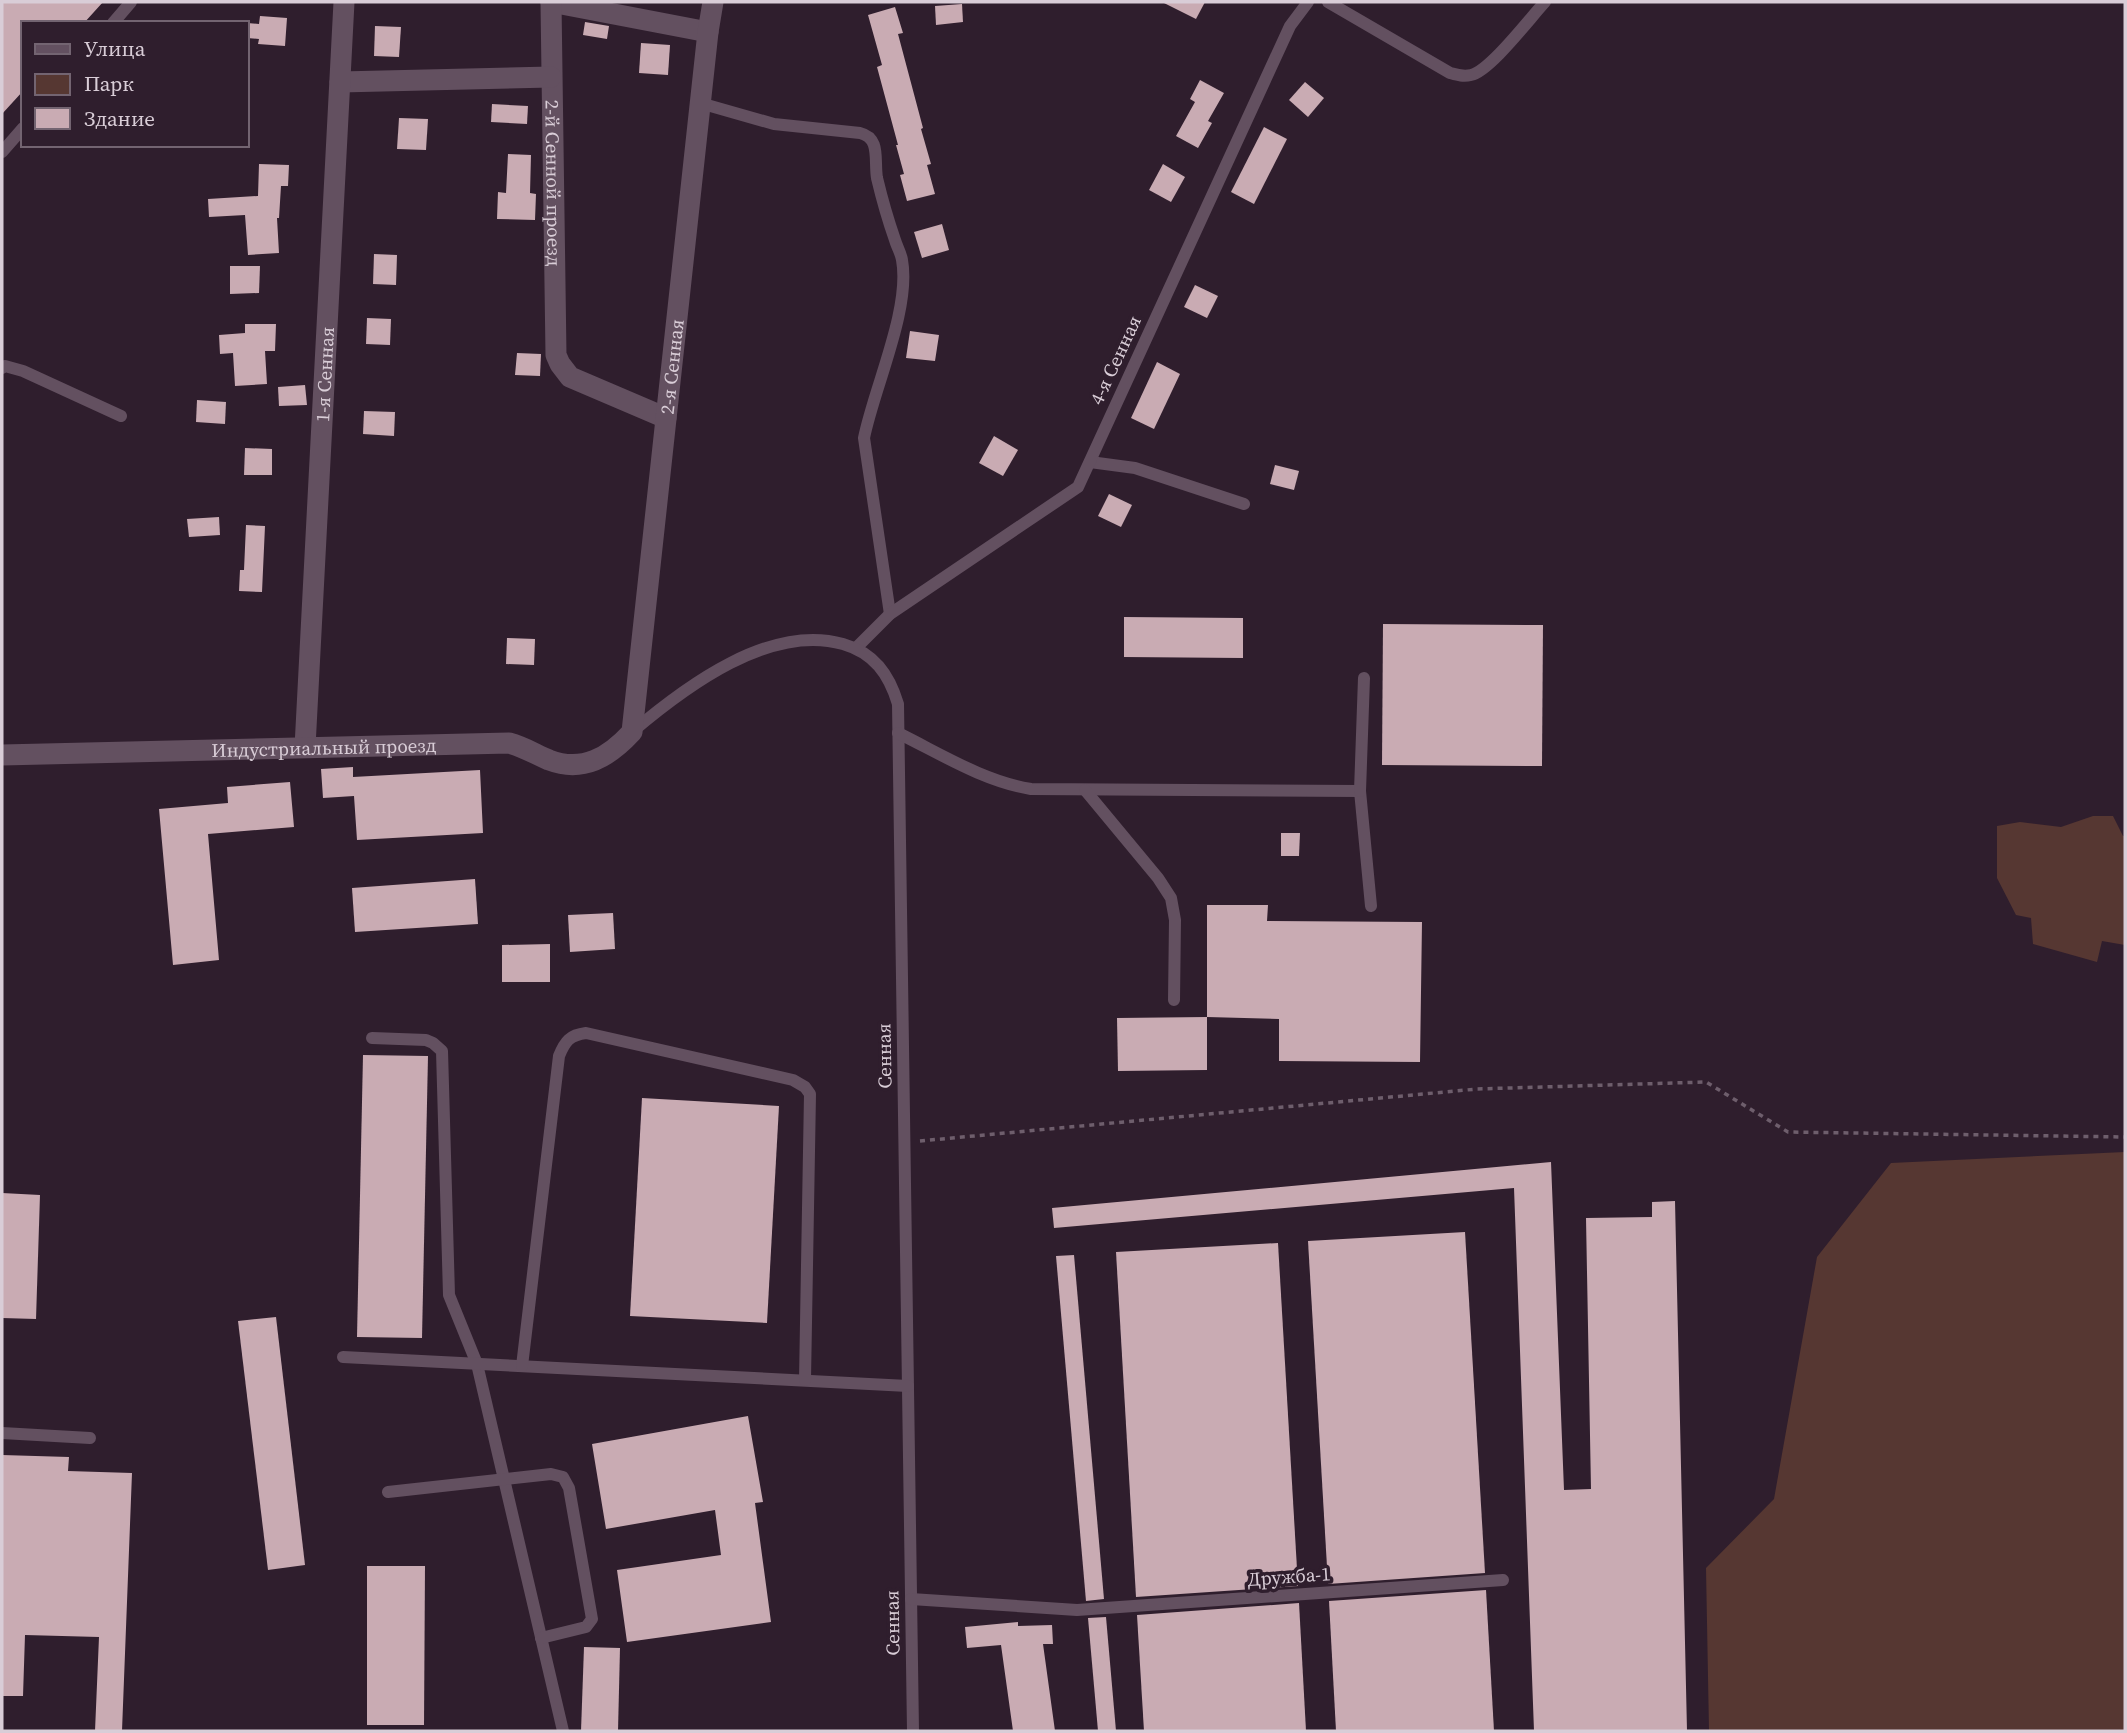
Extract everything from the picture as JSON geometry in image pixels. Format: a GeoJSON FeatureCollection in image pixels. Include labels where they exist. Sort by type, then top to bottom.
{"type":"FeatureCollection","features":[{"type":"Feature","properties":{"kind":"street","name":"1-я Сенная"},"geometry":{"type":"LineString","coordinates":[[305,747],[344,2]]}},
{"type":"Feature","properties":{"kind":"street","name":"2-й Сенной проезд"},"geometry":{"type":"LineString","coordinates":[[666,418],[570,377],[559,364],[554,344],[551,2],[708,32]]}},
{"type":"Feature","properties":{"kind":"street","name":"2-я Сенная"},"geometry":{"type":"LineString","coordinates":[[632,732],[713,2]]}},
{"type":"Feature","properties":{"kind":"street"},"geometry":{"type":"LineString","coordinates":[[340,82],[551,77]]}},
{"type":"Feature","properties":{"kind":"street","name":"Индустриальный проезд"},"geometry":{"type":"LineString","coordinates":[[2,755],[509,743],[552,761],[575,766],[603,755],[632,732]]}},
{"type":"Feature","properties":{"kind":"lane"},"geometry":{"type":"LineString","coordinates":[[115,21],[131,2]]}},
{"type":"Feature","properties":{"kind":"lane","name":"4-я Сенная"},"geometry":{"type":"LineString","coordinates":[[856,648],[890,614],[1078,487],[1290,26],[1308,2]]}},
{"type":"Feature","properties":{"kind":"lane"},"geometry":{"type":"LineString","coordinates":[[1328,2],[1461,77],[1473,75],[1489,64],[1545,2]]}},
{"type":"Feature","properties":{"kind":"lane"},"geometry":{"type":"LineString","coordinates":[[700,103],[774,124],[860,133],[870,136],[874,141],[878,179],[902,260],[903,281],[896,326],[869,412],[864,438],[890,614]]}},
{"type":"Feature","properties":{"kind":"lane"},"geometry":{"type":"LineString","coordinates":[[2,152],[21,130]]}},
{"type":"Feature","properties":{"kind":"lane"},"geometry":{"type":"LineString","coordinates":[[2,368],[5,366],[23,371],[121,416]]}},
{"type":"Feature","properties":{"kind":"lane"},"geometry":{"type":"LineString","coordinates":[[1090,462],[1135,468],[1244,504]]}},
{"type":"Feature","properties":{"kind":"lane","name":"Сенная"},"geometry":{"type":"LineString","coordinates":[[632,732],[705,677],[757,651],[804,640],[828,640],[856,648],[891,680],[898,704],[913,1731]]}},
{"type":"Feature","properties":{"kind":"lane"},"geometry":{"type":"LineString","coordinates":[[1364,678],[1360,790],[1371,906]]}},
{"type":"Feature","properties":{"kind":"lane"},"geometry":{"type":"LineString","coordinates":[[898,733],[1007,785],[1031,789],[1360,790]]}},
{"type":"Feature","properties":{"kind":"lane"},"geometry":{"type":"LineString","coordinates":[[1085,790],[1158,878],[1171,898],[1175,920],[1174,1000]]}},
{"type":"Feature","properties":{"kind":"lane"},"geometry":{"type":"LineString","coordinates":[[522,1366],[559,1055],[564,1044],[573,1035],[586,1033],[793,1080],[805,1087],[810,1094],[805,1380]]}},
{"type":"Feature","properties":{"kind":"lane"},"geometry":{"type":"LineString","coordinates":[[372,1038],[426,1040],[442,1051],[449,1295],[477,1364],[563,1731]]}},
{"type":"Feature","properties":{"kind":"lane"},"geometry":{"type":"LineString","coordinates":[[343,1357],[908,1386]]}},
{"type":"Feature","properties":{"kind":"lane"},"geometry":{"type":"LineString","coordinates":[[2,1433],[90,1438]]}},
{"type":"Feature","properties":{"kind":"lane"},"geometry":{"type":"LineString","coordinates":[[388,1492],[558,1475],[563,1477],[569,1488],[593,1619],[586,1627],[541,1638]]}},
{"type":"Feature","properties":{"kind":"lane","name":"Дружба-1"},"geometry":{"type":"LineString","coordinates":[[911,1599],[1077,1609],[1503,1580]]}},
{"type":"Feature","properties":{"kind":"path"},"geometry":{"type":"LineString","coordinates":[[904,1143],[1477,1088],[1706,1083],[1788,1132],[2125,1137]]}},
{"type":"Feature","properties":{"kind":"green space"},"geometry":{"type":"Polygon","coordinates":[[[2093,816],[2113,816],[2125,836],[2125,945],[2102,941],[2097,962],[2033,944],[2031,918],[2016,915],[1997,878],[1997,826],[2020,822],[2061,827],[2093,816]]]}},
{"type":"Feature","properties":{"kind":"green space"},"geometry":{"type":"Polygon","coordinates":[[[2125,1152],[2125,1731],[1709,1731],[1706,1568],[1774,1499],[1817,1257],[1891,1163],[2125,1152]]]}},
{"type":"Feature","properties":{"kind":"building"},"geometry":{"type":"Polygon","coordinates":[[[2,2],[103,2],[86,21],[21,21],[21,93],[2,114],[2,2]]]}},
{"type":"Feature","properties":{"kind":"building"},"geometry":{"type":"Polygon","coordinates":[[[1162,2],[1205,2],[1196,19],[1162,2]]]}},
{"type":"Feature","properties":{"kind":"building"},"geometry":{"type":"Polygon","coordinates":[[[962,4],[963,22],[936,25],[935,6],[962,4]]]}},
{"type":"Feature","properties":{"kind":"building"},"geometry":{"type":"Polygon","coordinates":[[[895,7],[903,33],[898,34],[923,128],[921,129],[931,164],[927,165],[935,194],[907,201],[900,175],[904,174],[898,145],[877,67],[882,65],[868,15],[895,7]]]}},
{"type":"Feature","properties":{"kind":"building"},"geometry":{"type":"Polygon","coordinates":[[[260,16],[287,18],[285,46],[258,44],[259,39],[248,38],[248,23],[259,24],[260,16]]]}},
{"type":"Feature","properties":{"kind":"building"},"geometry":{"type":"Polygon","coordinates":[[[585,22],[609,26],[607,39],[583,35],[585,22]]]}},
{"type":"Feature","properties":{"kind":"building"},"geometry":{"type":"Polygon","coordinates":[[[375,26],[401,27],[399,57],[374,56],[375,26]]]}},
{"type":"Feature","properties":{"kind":"building"},"geometry":{"type":"Polygon","coordinates":[[[641,43],[670,45],[668,75],[639,73],[641,43]]]}},
{"type":"Feature","properties":{"kind":"building"},"geometry":{"type":"Polygon","coordinates":[[[1200,80],[1224,93],[1208,121],[1212,123],[1198,148],[1176,136],[1195,102],[1190,99],[1200,80]]]}},
{"type":"Feature","properties":{"kind":"building"},"geometry":{"type":"Polygon","coordinates":[[[1305,82],[1324,98],[1308,117],[1289,100],[1305,82]]]}},
{"type":"Feature","properties":{"kind":"building"},"geometry":{"type":"Polygon","coordinates":[[[492,104],[528,106],[527,124],[491,122],[492,104]]]}},
{"type":"Feature","properties":{"kind":"building"},"geometry":{"type":"Polygon","coordinates":[[[399,118],[428,119],[426,150],[397,149],[399,118]]]}},
{"type":"Feature","properties":{"kind":"building"},"geometry":{"type":"Polygon","coordinates":[[[1264,127],[1287,139],[1254,204],[1231,192],[1264,127]]]}},
{"type":"Feature","properties":{"kind":"building"},"geometry":{"type":"Polygon","coordinates":[[[508,154],[531,155],[530,193],[536,194],[535,220],[497,219],[498,192],[506,193],[508,154]]]}},
{"type":"Feature","properties":{"kind":"building"},"geometry":{"type":"Polygon","coordinates":[[[259,164],[289,165],[288,186],[281,186],[277,218],[279,253],[248,255],[245,215],[209,217],[208,199],[258,196],[259,164]]]}},
{"type":"Feature","properties":{"kind":"building"},"geometry":{"type":"Polygon","coordinates":[[[1163,164],[1185,177],[1171,202],[1149,190],[1163,164]]]}},
{"type":"Feature","properties":{"kind":"building"},"geometry":{"type":"Polygon","coordinates":[[[942,224],[949,250],[922,258],[914,232],[942,224]]]}},
{"type":"Feature","properties":{"kind":"building"},"geometry":{"type":"Polygon","coordinates":[[[374,254],[397,255],[396,285],[373,284],[374,254]]]}},
{"type":"Feature","properties":{"kind":"building"},"geometry":{"type":"Polygon","coordinates":[[[230,266],[260,266],[259,293],[230,294],[230,266]]]}},
{"type":"Feature","properties":{"kind":"building"},"geometry":{"type":"Polygon","coordinates":[[[1195,285],[1218,296],[1207,318],[1184,307],[1195,285]]]}},
{"type":"Feature","properties":{"kind":"building"},"geometry":{"type":"Polygon","coordinates":[[[367,318],[391,319],[390,345],[366,344],[367,318]]]}},
{"type":"Feature","properties":{"kind":"building"},"geometry":{"type":"Polygon","coordinates":[[[245,324],[276,324],[275,351],[265,351],[267,384],[235,386],[233,353],[220,354],[219,335],[245,333],[245,324]]]}},
{"type":"Feature","properties":{"kind":"building"},"geometry":{"type":"Polygon","coordinates":[[[910,331],[939,335],[935,361],[906,358],[910,331]]]}},
{"type":"Feature","properties":{"kind":"building"},"geometry":{"type":"Polygon","coordinates":[[[517,353],[541,354],[540,376],[515,375],[517,353]]]}},
{"type":"Feature","properties":{"kind":"building"},"geometry":{"type":"Polygon","coordinates":[[[1157,362],[1180,374],[1154,429],[1131,418],[1157,362]]]}},
{"type":"Feature","properties":{"kind":"building"},"geometry":{"type":"Polygon","coordinates":[[[305,385],[307,405],[279,406],[278,387],[305,385]]]}},
{"type":"Feature","properties":{"kind":"building"},"geometry":{"type":"Polygon","coordinates":[[[197,400],[226,402],[225,424],[196,422],[197,400]]]}},
{"type":"Feature","properties":{"kind":"building"},"geometry":{"type":"Polygon","coordinates":[[[364,411],[395,412],[394,436],[363,434],[364,411]]]}},
{"type":"Feature","properties":{"kind":"building"},"geometry":{"type":"Polygon","coordinates":[[[994,436],[1018,450],[1003,476],[979,463],[994,436]]]}},
{"type":"Feature","properties":{"kind":"building"},"geometry":{"type":"Polygon","coordinates":[[[245,448],[272,449],[272,475],[244,475],[245,448]]]}},
{"type":"Feature","properties":{"kind":"building"},"geometry":{"type":"Polygon","coordinates":[[[1275,465],[1299,471],[1294,490],[1270,484],[1275,465]]]}},
{"type":"Feature","properties":{"kind":"building"},"geometry":{"type":"Polygon","coordinates":[[[1109,494],[1132,505],[1121,527],[1098,516],[1109,494]]]}},
{"type":"Feature","properties":{"kind":"building"},"geometry":{"type":"Polygon","coordinates":[[[219,517],[220,535],[189,537],[187,519],[219,517]]]}},
{"type":"Feature","properties":{"kind":"building"},"geometry":{"type":"Polygon","coordinates":[[[246,525],[265,526],[262,592],[239,591],[240,570],[244,570],[246,525]]]}},
{"type":"Feature","properties":{"kind":"building"},"geometry":{"type":"Polygon","coordinates":[[[1124,617],[1243,618],[1243,658],[1124,657],[1124,617]]]}},
{"type":"Feature","properties":{"kind":"building"},"geometry":{"type":"Polygon","coordinates":[[[1383,624],[1543,625],[1542,766],[1382,765],[1383,624]]]}},
{"type":"Feature","properties":{"kind":"building"},"geometry":{"type":"Polygon","coordinates":[[[507,638],[535,639],[534,665],[506,664],[507,638]]]}},
{"type":"Feature","properties":{"kind":"building"},"geometry":{"type":"Polygon","coordinates":[[[353,767],[353,777],[480,770],[483,833],[357,840],[354,796],[323,798],[321,769],[353,767]]]}},
{"type":"Feature","properties":{"kind":"building"},"geometry":{"type":"Polygon","coordinates":[[[290,782],[294,827],[208,834],[219,960],[173,965],[159,809],[228,803],[227,787],[290,782]]]}},
{"type":"Feature","properties":{"kind":"building"},"geometry":{"type":"Polygon","coordinates":[[[1281,833],[1300,833],[1299,856],[1281,856],[1281,833]]]}},
{"type":"Feature","properties":{"kind":"building"},"geometry":{"type":"Polygon","coordinates":[[[475,879],[478,924],[355,932],[352,888],[475,879]]]}},
{"type":"Feature","properties":{"kind":"building"},"geometry":{"type":"Polygon","coordinates":[[[1207,905],[1268,905],[1267,921],[1422,922],[1420,1062],[1279,1061],[1279,1019],[1207,1017],[1207,905]]]}},
{"type":"Feature","properties":{"kind":"building"},"geometry":{"type":"Polygon","coordinates":[[[613,913],[615,949],[570,952],[568,915],[613,913]]]}},
{"type":"Feature","properties":{"kind":"building"},"geometry":{"type":"Polygon","coordinates":[[[550,944],[550,982],[502,982],[502,945],[550,944]]]}},
{"type":"Feature","properties":{"kind":"building"},"geometry":{"type":"Polygon","coordinates":[[[1207,1017],[1207,1070],[1118,1071],[1117,1018],[1207,1017]]]}},
{"type":"Feature","properties":{"kind":"building"},"geometry":{"type":"Polygon","coordinates":[[[363,1055],[428,1056],[422,1338],[357,1337],[363,1055]]]}},
{"type":"Feature","properties":{"kind":"building"},"geometry":{"type":"Polygon","coordinates":[[[642,1098],[779,1106],[767,1323],[630,1316],[642,1098]]]}},
{"type":"Feature","properties":{"kind":"building"},"geometry":{"type":"Polygon","coordinates":[[[1551,1162],[1564,1490],[1591,1489],[1586,1218],[1652,1217],[1652,1202],[1675,1201],[1687,1731],[1534,1731],[1514,1188],[1054,1228],[1052,1208],[1551,1162]]]}},
{"type":"Feature","properties":{"kind":"building"},"geometry":{"type":"Polygon","coordinates":[[[2,1193],[40,1195],[36,1319],[2,1318],[2,1193]]]}},
{"type":"Feature","properties":{"kind":"building"},"geometry":{"type":"Polygon","coordinates":[[[1465,1232],[1485,1573],[1328,1584],[1308,1241],[1465,1232]]]}},
{"type":"Feature","properties":{"kind":"building"},"geometry":{"type":"Polygon","coordinates":[[[1278,1243],[1298,1586],[1136,1597],[1116,1252],[1278,1243]]]}},
{"type":"Feature","properties":{"kind":"building"},"geometry":{"type":"Polygon","coordinates":[[[1074,1255],[1104,1599],[1086,1601],[1056,1256],[1074,1255]]]}},
{"type":"Feature","properties":{"kind":"building"},"geometry":{"type":"Polygon","coordinates":[[[276,1317],[305,1565],[268,1570],[238,1321],[276,1317]]]}},
{"type":"Feature","properties":{"kind":"building"},"geometry":{"type":"Polygon","coordinates":[[[748,1416],[763,1502],[755,1503],[771,1622],[627,1642],[617,1570],[721,1555],[715,1510],[606,1529],[592,1444],[748,1416]]]}},
{"type":"Feature","properties":{"kind":"building"},"geometry":{"type":"Polygon","coordinates":[[[2,1455],[69,1457],[68,1471],[132,1473],[122,1731],[95,1731],[99,1637],[25,1635],[23,1696],[2,1696],[2,1455]]]}},
{"type":"Feature","properties":{"kind":"building"},"geometry":{"type":"Polygon","coordinates":[[[367,1566],[425,1566],[424,1725],[367,1725],[367,1566]]]}},
{"type":"Feature","properties":{"kind":"building"},"geometry":{"type":"Polygon","coordinates":[[[1486,1590],[1494,1731],[1336,1731],[1329,1601],[1486,1590]]]}},
{"type":"Feature","properties":{"kind":"building"},"geometry":{"type":"Polygon","coordinates":[[[1299,1603],[1306,1731],[1144,1731],[1137,1615],[1299,1603]]]}},
{"type":"Feature","properties":{"kind":"building"},"geometry":{"type":"Polygon","coordinates":[[[1106,1617],[1116,1731],[1098,1731],[1088,1618],[1106,1617]]]}},
{"type":"Feature","properties":{"kind":"building"},"geometry":{"type":"Polygon","coordinates":[[[1018,1622],[1018,1626],[1052,1625],[1053,1644],[1043,1644],[1055,1731],[1013,1731],[1001,1645],[967,1648],[965,1627],[1018,1622]]]}},
{"type":"Feature","properties":{"kind":"building"},"geometry":{"type":"Polygon","coordinates":[[[584,1647],[620,1648],[618,1731],[581,1731],[584,1647]]]}}]}
